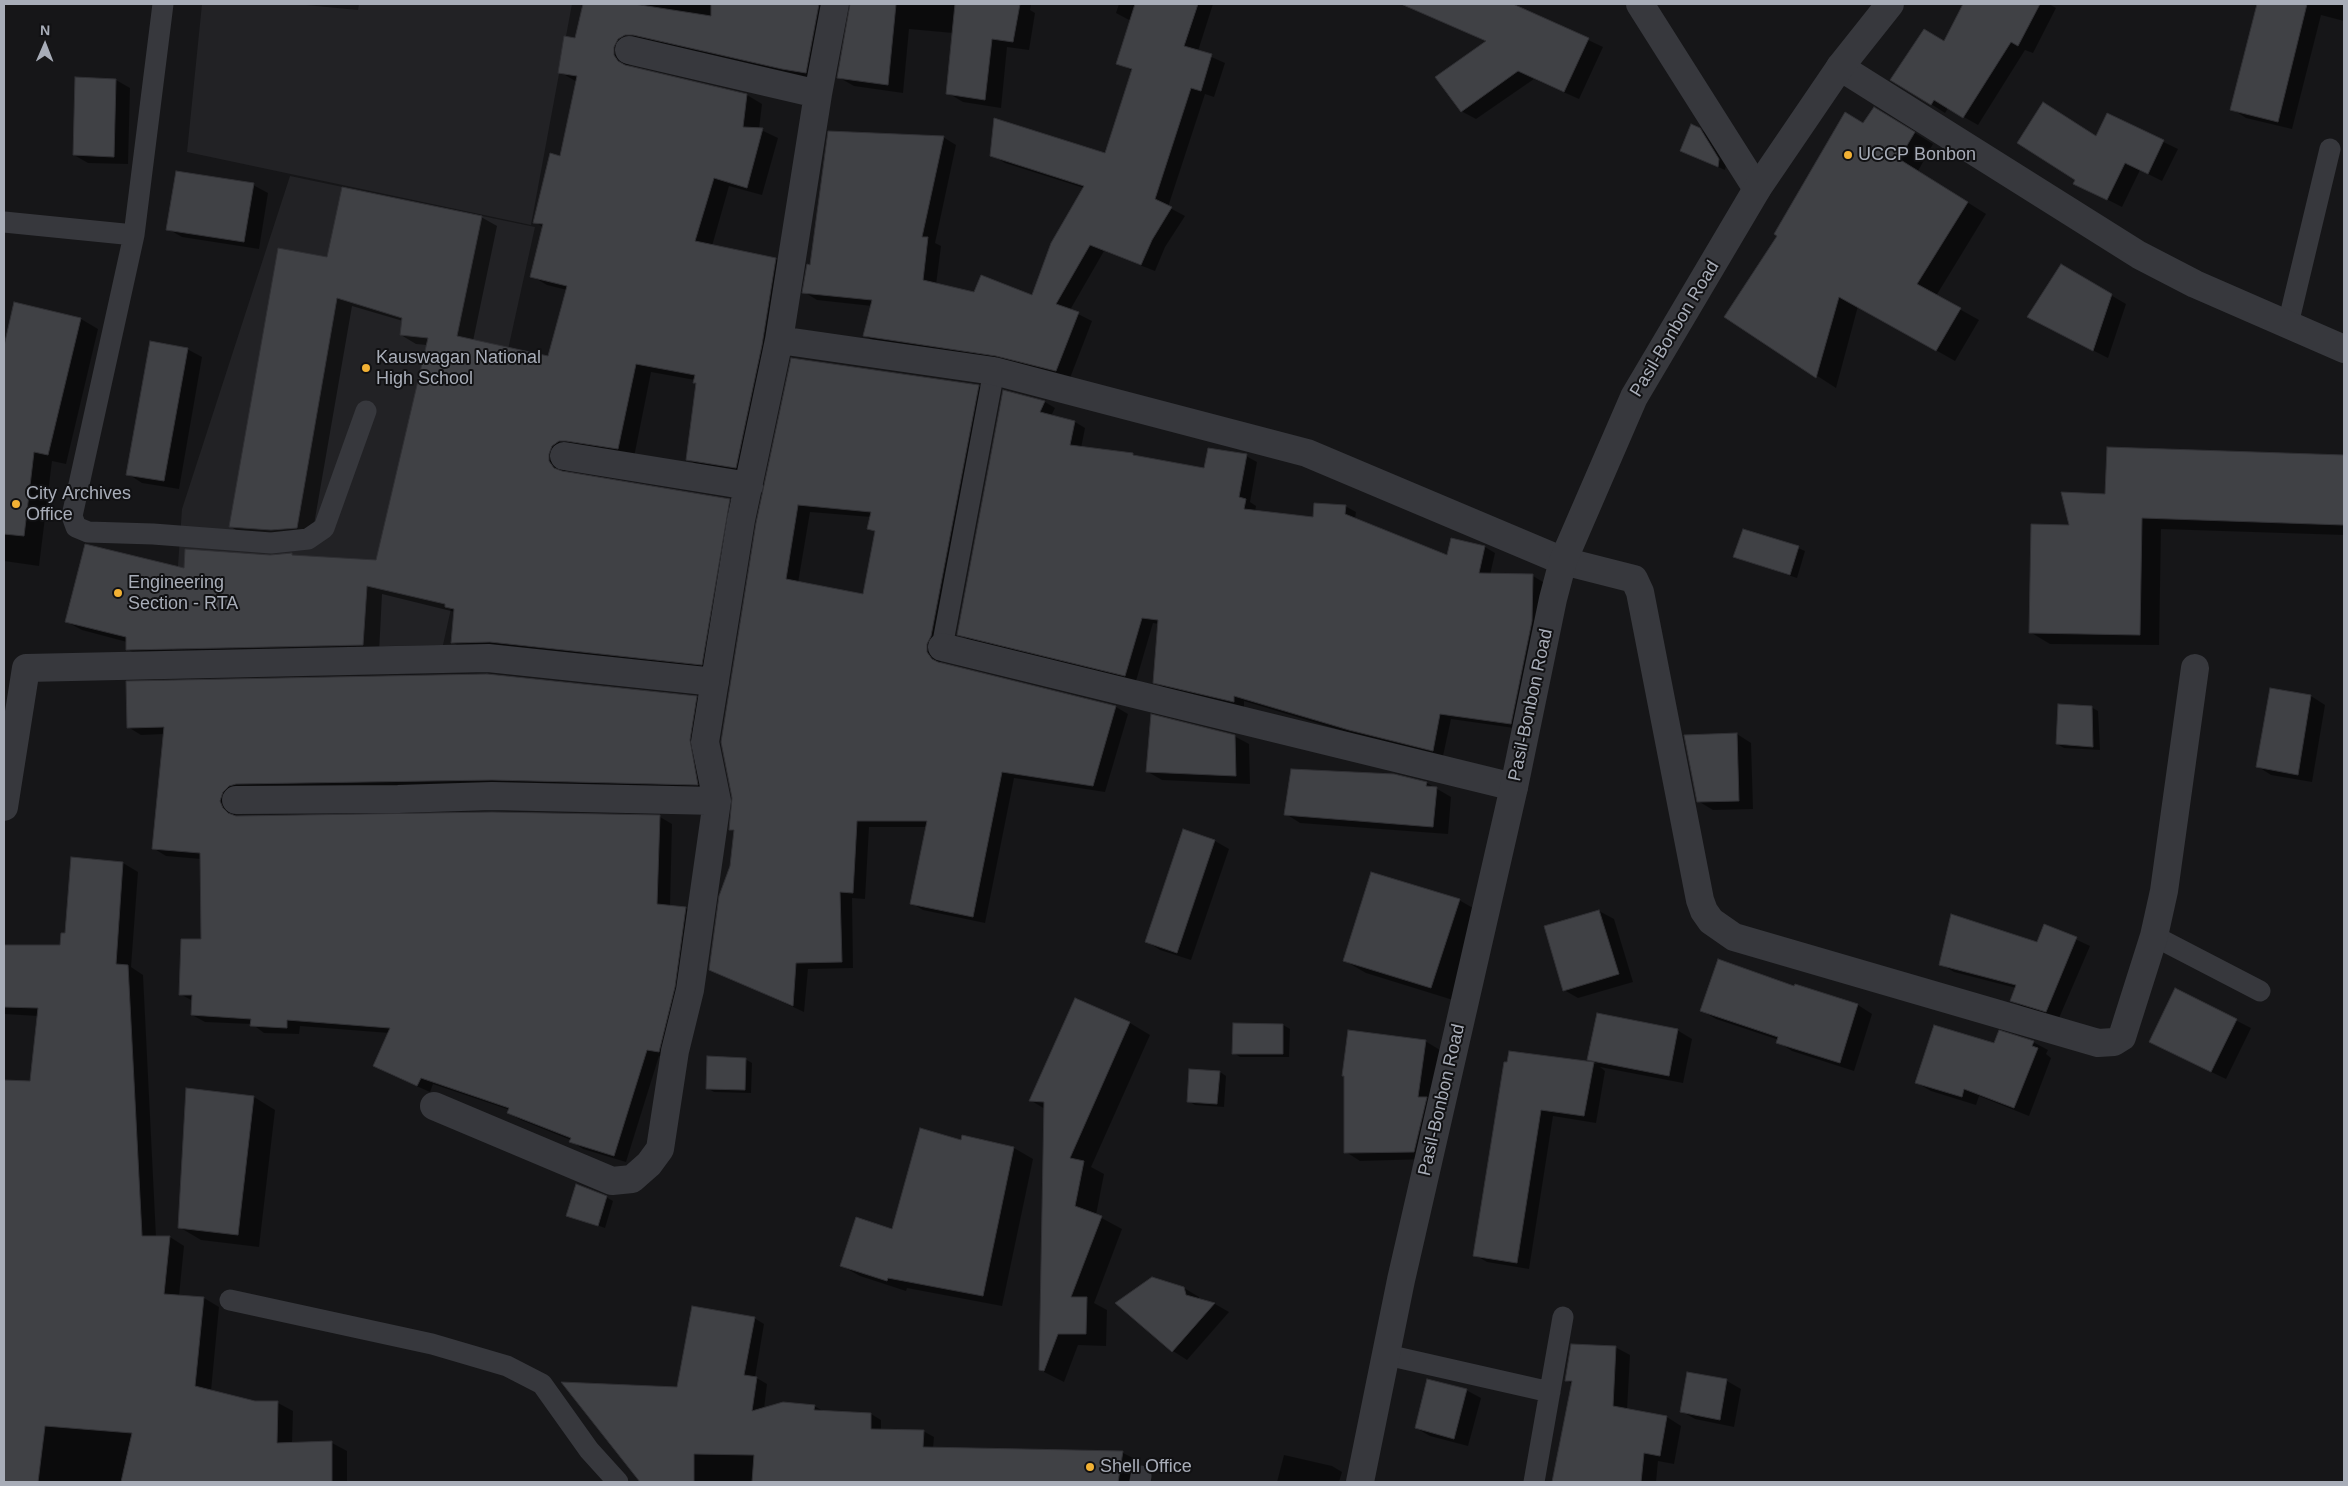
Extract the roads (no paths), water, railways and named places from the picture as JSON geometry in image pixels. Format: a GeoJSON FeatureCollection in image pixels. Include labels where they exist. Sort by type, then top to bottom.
{"type":"FeatureCollection","features":[{"type":"Feature","properties":{"kind":"street"},"geometry":{"type":"LineString","coordinates":[[434,1106],[612,1181],[632,1179],[649,1164],[660,1149],[675,1051],[690,990],[717,801],[706,742],[715,682],[740,520],[749,486],[779,340],[818,94],[835,4]]}},
{"type":"Feature","properties":{"kind":"street"},"geometry":{"type":"LineString","coordinates":[[1640,4],[1757,189]]}},
{"type":"Feature","properties":{"kind":"street","name":"Pasil-Bonbon Road"},"geometry":{"type":"LineString","coordinates":[[1360,1482],[1403,1271],[1514,787],[1553,599],[1563,561],[1634,397],[1757,189],[1840,67],[1890,4]]}},
{"type":"Feature","properties":{"kind":"street"},"geometry":{"type":"LineString","coordinates":[[628,50],[818,94]]}},
{"type":"Feature","properties":{"kind":"street"},"geometry":{"type":"LineString","coordinates":[[1840,67],[2139,255],[2195,284],[2344,348]]}},
{"type":"Feature","properties":{"kind":"street"},"geometry":{"type":"LineString","coordinates":[[779,340],[994,371],[1307,454],[1563,561],[1634,579],[1638,584],[1700,900],[1704,911],[1711,921],[1734,937],[2106,1044],[2122,1037],[2154,936],[2164,891],[2195,668]]}},
{"type":"Feature","properties":{"kind":"street"},"geometry":{"type":"LineString","coordinates":[[564,456],[749,486]]}},
{"type":"Feature","properties":{"kind":"street"},"geometry":{"type":"LineString","coordinates":[[942,647],[1514,787]]}},
{"type":"Feature","properties":{"kind":"street"},"geometry":{"type":"LineString","coordinates":[[4,807],[26,668],[488,658],[715,682]]}},
{"type":"Feature","properties":{"kind":"street"},"geometry":{"type":"LineString","coordinates":[[236,800],[398,799],[492,796],[717,801]]}},
{"type":"Feature","properties":{"kind":"lane"},"geometry":{"type":"LineString","coordinates":[[163,4],[134,235],[72,516],[76,526],[88,532],[153,534],[271,543],[308,539],[324,528],[366,411]]}},
{"type":"Feature","properties":{"kind":"lane"},"geometry":{"type":"LineString","coordinates":[[2288,324],[2330,149]]}},
{"type":"Feature","properties":{"kind":"lane"},"geometry":{"type":"LineString","coordinates":[[4,222],[134,235]]}},
{"type":"Feature","properties":{"kind":"lane"},"geometry":{"type":"LineString","coordinates":[[942,647],[994,371]]}},
{"type":"Feature","properties":{"kind":"lane"},"geometry":{"type":"LineString","coordinates":[[2154,936],[2260,991]]}},
{"type":"Feature","properties":{"kind":"lane"},"geometry":{"type":"LineString","coordinates":[[230,1300],[432,1344],[507,1366],[542,1384],[590,1450],[618,1482]]}},
{"type":"Feature","properties":{"kind":"lane"},"geometry":{"type":"LineString","coordinates":[[1534,1482],[1563,1317]]}},
{"type":"Feature","properties":{"kind":"lane"},"geometry":{"type":"LineString","coordinates":[[1387,1355],[1550,1392]]}},
{"type":"Feature","properties":{"kind":"place","name":"UCCP Bonbon"},"geometry":{"type":"Point","coordinates":[1848,155]}},
{"type":"Feature","properties":{"kind":"place","name":"Kauswagan National High School"},"geometry":{"type":"Point","coordinates":[366,368]}},
{"type":"Feature","properties":{"kind":"place","name":"City Archives Office"},"geometry":{"type":"Point","coordinates":[16,504]}},
{"type":"Feature","properties":{"kind":"place","name":"Engineering Section - RTA"},"geometry":{"type":"Point","coordinates":[118,593]}},
{"type":"Feature","properties":{"kind":"place","name":"Shell Office"},"geometry":{"type":"Point","coordinates":[1090,1467]}}]}
